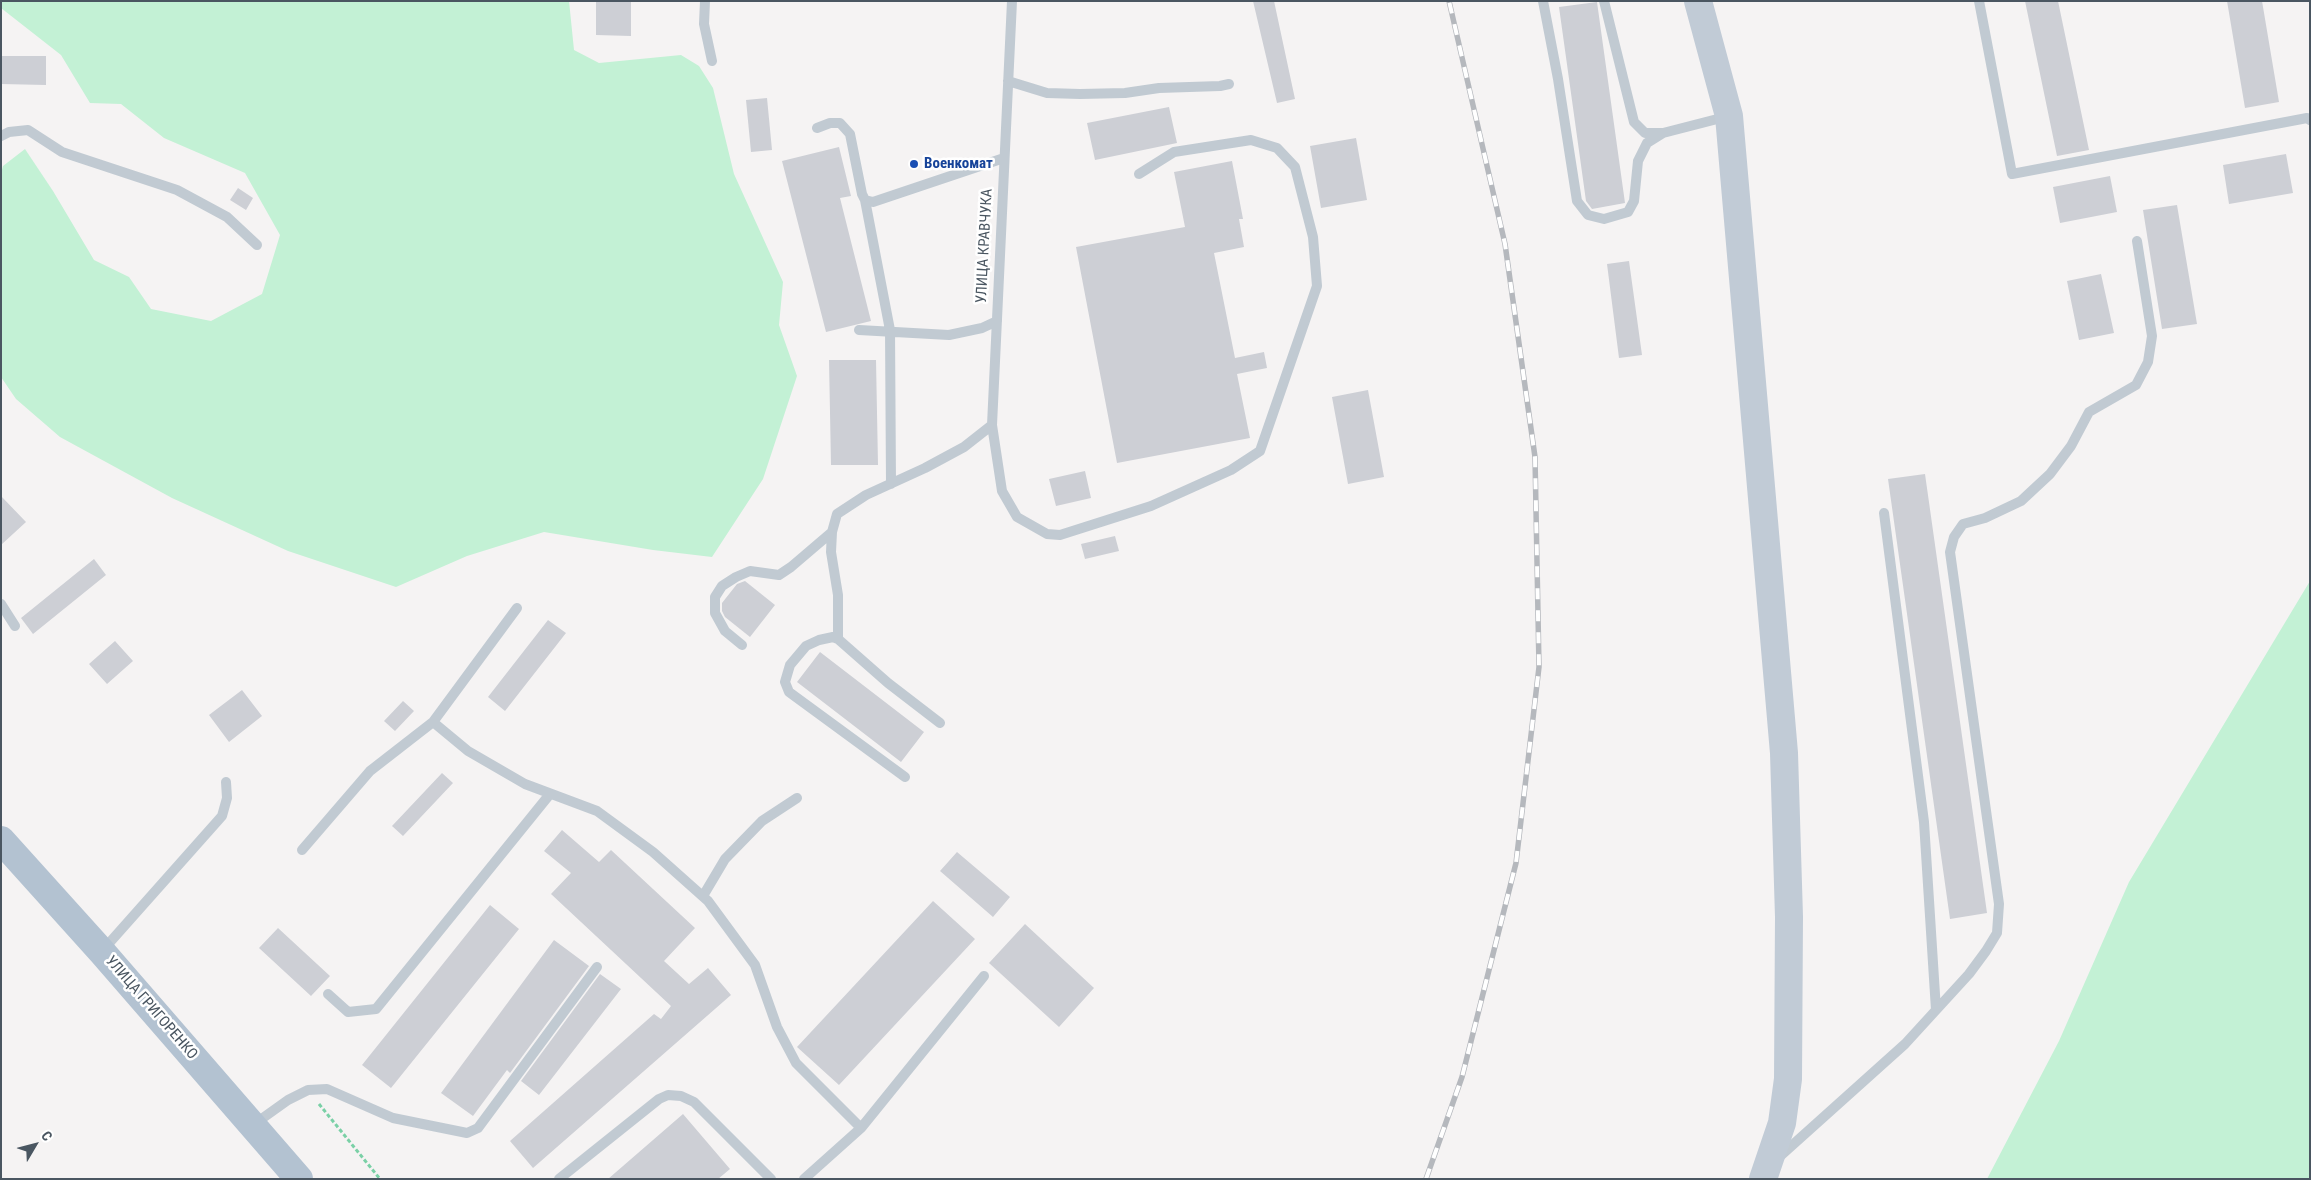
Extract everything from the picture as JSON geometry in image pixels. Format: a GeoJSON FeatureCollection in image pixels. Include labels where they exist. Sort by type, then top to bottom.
{"type":"FeatureCollection","features":[{"type":"Feature","properties":{"kind":"main road"},"geometry":{"type":"LineString","coordinates":[[1698,1],[1730,116],[1784,762],[1789,917],[1788,1079],[1782,1123],[1766,1173]]}},
{"type":"Feature","properties":{"kind":"main road","name":"УЛИЦА ГРИГОРЕНКО"},"geometry":{"type":"LineString","coordinates":[[1,840],[102,952],[299,1179]]}},
{"type":"Feature","properties":{"kind":"lane"},"geometry":{"type":"LineString","coordinates":[[705,1],[704,24],[712,61]]}},
{"type":"Feature","properties":{"kind":"lane","name":"УЛИЦА КРАВЧУКА"},"geometry":{"type":"LineString","coordinates":[[1012,1],[992,425],[1002,491],[1017,517],[1047,534],[1060,535],[1151,506],[1231,470],[1260,451],[1317,286],[1313,237],[1294,167],[1277,148],[1251,140],[1174,152],[1139,174]]}},
{"type":"Feature","properties":{"kind":"lane"},"geometry":{"type":"LineString","coordinates":[[1543,1],[1558,79],[1577,201],[1588,216],[1604,219],[1628,212],[1634,201],[1638,161],[1648,143],[1662,133]]}},
{"type":"Feature","properties":{"kind":"lane"},"geometry":{"type":"LineString","coordinates":[[1604,1],[1634,122],[1645,132],[1662,133],[1730,116]]}},
{"type":"Feature","properties":{"kind":"lane"},"geometry":{"type":"LineString","coordinates":[[1979,1],[2012,174],[2307,118],[2310,120]]}},
{"type":"Feature","properties":{"kind":"lane"},"geometry":{"type":"LineString","coordinates":[[1008,81],[1047,93],[1080,94],[1125,93],[1159,88],[1230,84]]}},
{"type":"Feature","properties":{"kind":"lane"},"geometry":{"type":"LineString","coordinates":[[817,128],[830,123],[840,123],[850,134],[862,194],[865,200],[890,330],[891,484]]}},
{"type":"Feature","properties":{"kind":"lane"},"geometry":{"type":"LineString","coordinates":[[1,136],[9,132],[28,130],[62,152],[177,190],[227,217],[257,245]]}},
{"type":"Feature","properties":{"kind":"lane"},"geometry":{"type":"LineString","coordinates":[[865,200],[873,202],[883,200],[1004,158]]}},
{"type":"Feature","properties":{"kind":"lane"},"geometry":{"type":"LineString","coordinates":[[1766,1173],[1905,1044],[1969,974],[1986,951],[1996,932],[1999,904],[1950,552],[1954,537],[1963,524],[1985,518],[2021,502],[2050,474],[2071,446],[2089,412],[2136,385],[2148,362],[2152,336],[2137,241]]}},
{"type":"Feature","properties":{"kind":"lane"},"geometry":{"type":"LineString","coordinates":[[859,330],[890,330],[949,335],[982,328],[997,321]]}},
{"type":"Feature","properties":{"kind":"lane"},"geometry":{"type":"LineString","coordinates":[[838,639],[838,595],[830,552],[832,532],[837,514],[866,495],[964,446],[992,425]]}},
{"type":"Feature","properties":{"kind":"lane"},"geometry":{"type":"LineString","coordinates":[[1884,513],[1924,822],[1936,1010]]}},
{"type":"Feature","properties":{"kind":"lane"},"geometry":{"type":"LineString","coordinates":[[742,645],[726,631],[715,613],[715,598],[722,586],[736,577],[750,572],[779,574],[791,567],[832,532]]}},
{"type":"Feature","properties":{"kind":"lane"},"geometry":{"type":"LineString","coordinates":[[1,604],[15,626]]}},
{"type":"Feature","properties":{"kind":"lane"},"geometry":{"type":"LineString","coordinates":[[302,850],[370,771],[433,722],[517,608]]}},
{"type":"Feature","properties":{"kind":"lane"},"geometry":{"type":"LineString","coordinates":[[905,777],[789,692],[784,682],[790,665],[806,646],[832,637],[838,639],[888,683],[940,723]]}},
{"type":"Feature","properties":{"kind":"lane"},"geometry":{"type":"LineString","coordinates":[[433,722],[468,751],[525,784],[597,811],[653,852],[703,896],[755,965],[777,1027],[796,1063],[861,1128]]}},
{"type":"Feature","properties":{"kind":"lane"},"geometry":{"type":"LineString","coordinates":[[102,952],[222,816],[227,798],[226,782]]}},
{"type":"Feature","properties":{"kind":"lane"},"geometry":{"type":"LineString","coordinates":[[328,994],[348,1012],[376,1009],[550,794]]}},
{"type":"Feature","properties":{"kind":"lane"},"geometry":{"type":"LineString","coordinates":[[703,896],[725,859],[762,821],[797,798]]}},
{"type":"Feature","properties":{"kind":"lane"},"geometry":{"type":"LineString","coordinates":[[252,1126],[288,1100],[308,1090],[327,1090],[393,1118],[467,1133],[478,1128],[597,967]]}},
{"type":"Feature","properties":{"kind":"lane"},"geometry":{"type":"LineString","coordinates":[[804,1179],[861,1128],[984,976]]}},
{"type":"Feature","properties":{"kind":"lane"},"geometry":{"type":"LineString","coordinates":[[559,1179],[659,1099],[668,1095],[681,1096],[694,1102],[771,1179]]}},
{"type":"Feature","properties":{"kind":"path"},"geometry":{"type":"LineString","coordinates":[[308,1090],[380,1179]]}},
{"type":"Feature","properties":{"kind":"green space"},"geometry":{"type":"Polygon","coordinates":[[[1,1],[569,1],[574,50],[599,63],[681,55],[699,66],[713,88],[734,174],[783,282],[779,325],[797,376],[763,479],[712,557],[653,550],[544,532],[467,556],[396,587],[288,551],[172,498],[60,437],[16,399],[1,377],[1,173],[3,166],[25,149],[53,191],[94,260],[129,277],[151,309],[211,321],[262,294],[280,235],[245,173],[164,138],[121,104],[90,103],[61,55],[1,8],[1,1]]]}},
{"type":"Feature","properties":{"kind":"green space"},"geometry":{"type":"Polygon","coordinates":[[[2310,581],[2310,1179],[1987,1179],[2059,1041],[2129,882],[2310,581]]]}},
{"type":"Feature","properties":{"kind":"building"},"geometry":{"type":"Polygon","coordinates":[[[596,1],[631,1],[631,36],[596,35],[596,1]]]}},
{"type":"Feature","properties":{"kind":"building"},"geometry":{"type":"Polygon","coordinates":[[[1253,1],[1274,1],[1295,99],[1277,103],[1253,1]]]}},
{"type":"Feature","properties":{"kind":"building"},"geometry":{"type":"Polygon","coordinates":[[[2025,1],[2058,1],[2089,150],[2057,156],[2025,1]]]}},
{"type":"Feature","properties":{"kind":"building"},"geometry":{"type":"Polygon","coordinates":[[[2227,1],[2262,1],[2279,102],[2245,108],[2227,1]]]}},
{"type":"Feature","properties":{"kind":"building"},"geometry":{"type":"Polygon","coordinates":[[[1597,2],[1625,203],[1592,209],[1586,201],[1559,7],[1597,2]]]}},
{"type":"Feature","properties":{"kind":"building"},"geometry":{"type":"Polygon","coordinates":[[[1,56],[46,56],[46,85],[1,84],[1,56]]]}},
{"type":"Feature","properties":{"kind":"building"},"geometry":{"type":"Polygon","coordinates":[[[767,98],[772,150],[751,152],[746,100],[767,98]]]}},
{"type":"Feature","properties":{"kind":"building"},"geometry":{"type":"Polygon","coordinates":[[[1169,107],[1177,143],[1095,160],[1087,123],[1169,107]]]}},
{"type":"Feature","properties":{"kind":"building"},"geometry":{"type":"Polygon","coordinates":[[[1356,138],[1367,200],[1321,208],[1310,146],[1356,138]]]}},
{"type":"Feature","properties":{"kind":"building"},"geometry":{"type":"Polygon","coordinates":[[[839,147],[851,196],[840,198],[871,321],[826,332],[782,161],[839,147]]]}},
{"type":"Feature","properties":{"kind":"building"},"geometry":{"type":"Polygon","coordinates":[[[2286,154],[2293,193],[2229,204],[2223,165],[2286,154]]]}},
{"type":"Feature","properties":{"kind":"building"},"geometry":{"type":"Polygon","coordinates":[[[1232,161],[1243,219],[1239,219],[1244,247],[1214,253],[1235,358],[1264,352],[1267,368],[1237,374],[1250,438],[1117,463],[1076,247],[1185,227],[1174,172],[1232,161]]]}},
{"type":"Feature","properties":{"kind":"building"},"geometry":{"type":"Polygon","coordinates":[[[2110,176],[2117,212],[2060,223],[2053,187],[2110,176]]]}},
{"type":"Feature","properties":{"kind":"building"},"geometry":{"type":"Polygon","coordinates":[[[238,188],[253,198],[246,210],[230,200],[238,188]]]}},
{"type":"Feature","properties":{"kind":"building"},"geometry":{"type":"Polygon","coordinates":[[[2177,205],[2197,324],[2162,329],[2143,210],[2177,205]]]}},
{"type":"Feature","properties":{"kind":"building"},"geometry":{"type":"Polygon","coordinates":[[[1629,261],[1642,355],[1619,358],[1607,264],[1629,261]]]}},
{"type":"Feature","properties":{"kind":"building"},"geometry":{"type":"Polygon","coordinates":[[[2101,274],[2114,333],[2079,340],[2067,281],[2101,274]]]}},
{"type":"Feature","properties":{"kind":"building"},"geometry":{"type":"Polygon","coordinates":[[[829,360],[876,360],[878,465],[831,465],[829,360]]]}},
{"type":"Feature","properties":{"kind":"building"},"geometry":{"type":"Polygon","coordinates":[[[1368,390],[1384,477],[1348,484],[1332,397],[1368,390]]]}},
{"type":"Feature","properties":{"kind":"building"},"geometry":{"type":"Polygon","coordinates":[[[1085,471],[1091,498],[1056,506],[1049,479],[1085,471]]]}},
{"type":"Feature","properties":{"kind":"building"},"geometry":{"type":"Polygon","coordinates":[[[1925,474],[1987,913],[1950,919],[1888,479],[1925,474]]]}},
{"type":"Feature","properties":{"kind":"building"},"geometry":{"type":"Polygon","coordinates":[[[1,496],[26,522],[1,545],[1,496]]]}},
{"type":"Feature","properties":{"kind":"building"},"geometry":{"type":"Polygon","coordinates":[[[1115,536],[1119,551],[1085,559],[1081,544],[1115,536]]]}},
{"type":"Feature","properties":{"kind":"building"},"geometry":{"type":"Polygon","coordinates":[[[94,559],[106,575],[33,634],[21,618],[94,559]]]}},
{"type":"Feature","properties":{"kind":"building"},"geometry":{"type":"Polygon","coordinates":[[[745,581],[775,605],[750,637],[725,617],[722,611],[722,603],[737,584],[745,581]]]}},
{"type":"Feature","properties":{"kind":"building"},"geometry":{"type":"Polygon","coordinates":[[[548,620],[566,633],[505,711],[488,697],[548,620]]]}},
{"type":"Feature","properties":{"kind":"building"},"geometry":{"type":"Polygon","coordinates":[[[115,641],[133,661],[107,684],[89,664],[115,641]]]}},
{"type":"Feature","properties":{"kind":"building"},"geometry":{"type":"Polygon","coordinates":[[[820,652],[924,732],[901,762],[797,682],[820,652]]]}},
{"type":"Feature","properties":{"kind":"building"},"geometry":{"type":"Polygon","coordinates":[[[242,690],[262,716],[229,742],[209,715],[242,690]]]}},
{"type":"Feature","properties":{"kind":"building"},"geometry":{"type":"Polygon","coordinates":[[[403,701],[414,711],[395,731],[384,721],[403,701]]]}},
{"type":"Feature","properties":{"kind":"building"},"geometry":{"type":"Polygon","coordinates":[[[442,773],[453,783],[403,836],[392,826],[442,773]]]}},
{"type":"Feature","properties":{"kind":"building"},"geometry":{"type":"Polygon","coordinates":[[[562,830],[599,862],[611,850],[695,928],[664,961],[689,984],[708,968],[731,995],[533,1168],[510,1141],[654,1014],[661,1019],[671,1006],[551,894],[571,873],[544,851],[562,830]]]}},
{"type":"Feature","properties":{"kind":"building"},"geometry":{"type":"Polygon","coordinates":[[[957,852],[1010,897],[993,917],[940,871],[957,852]]]}},
{"type":"Feature","properties":{"kind":"building"},"geometry":{"type":"Polygon","coordinates":[[[933,901],[975,939],[839,1085],[797,1047],[933,901]]]}},
{"type":"Feature","properties":{"kind":"building"},"geometry":{"type":"Polygon","coordinates":[[[490,905],[519,929],[391,1088],[362,1065],[490,905]]]}},
{"type":"Feature","properties":{"kind":"building"},"geometry":{"type":"Polygon","coordinates":[[[1025,924],[1094,988],[1059,1027],[989,963],[1025,924]]]}},
{"type":"Feature","properties":{"kind":"building"},"geometry":{"type":"Polygon","coordinates":[[[278,928],[330,976],[311,996],[259,948],[278,928]]]}},
{"type":"Feature","properties":{"kind":"building"},"geometry":{"type":"Polygon","coordinates":[[[554,940],[589,966],[510,1073],[507,1070],[473,1116],[441,1093],[554,940]]]}},
{"type":"Feature","properties":{"kind":"building"},"geometry":{"type":"Polygon","coordinates":[[[600,974],[621,989],[539,1095],[521,1081],[600,974]]]}},
{"type":"Feature","properties":{"kind":"building"},"geometry":{"type":"Polygon","coordinates":[[[683,1114],[730,1169],[718,1179],[608,1179],[683,1114]]]}},
{"type":"Feature","properties":{"kind":"railway"},"geometry":{"type":"LineString","coordinates":[[1426,1179],[1462,1077],[1516,863],[1539,667],[1535,457],[1505,244],[1449,1]]}},
{"type":"Feature","properties":{"kind":"place","name":"Военкомат"},"geometry":{"type":"Point","coordinates":[914,164]}}]}
